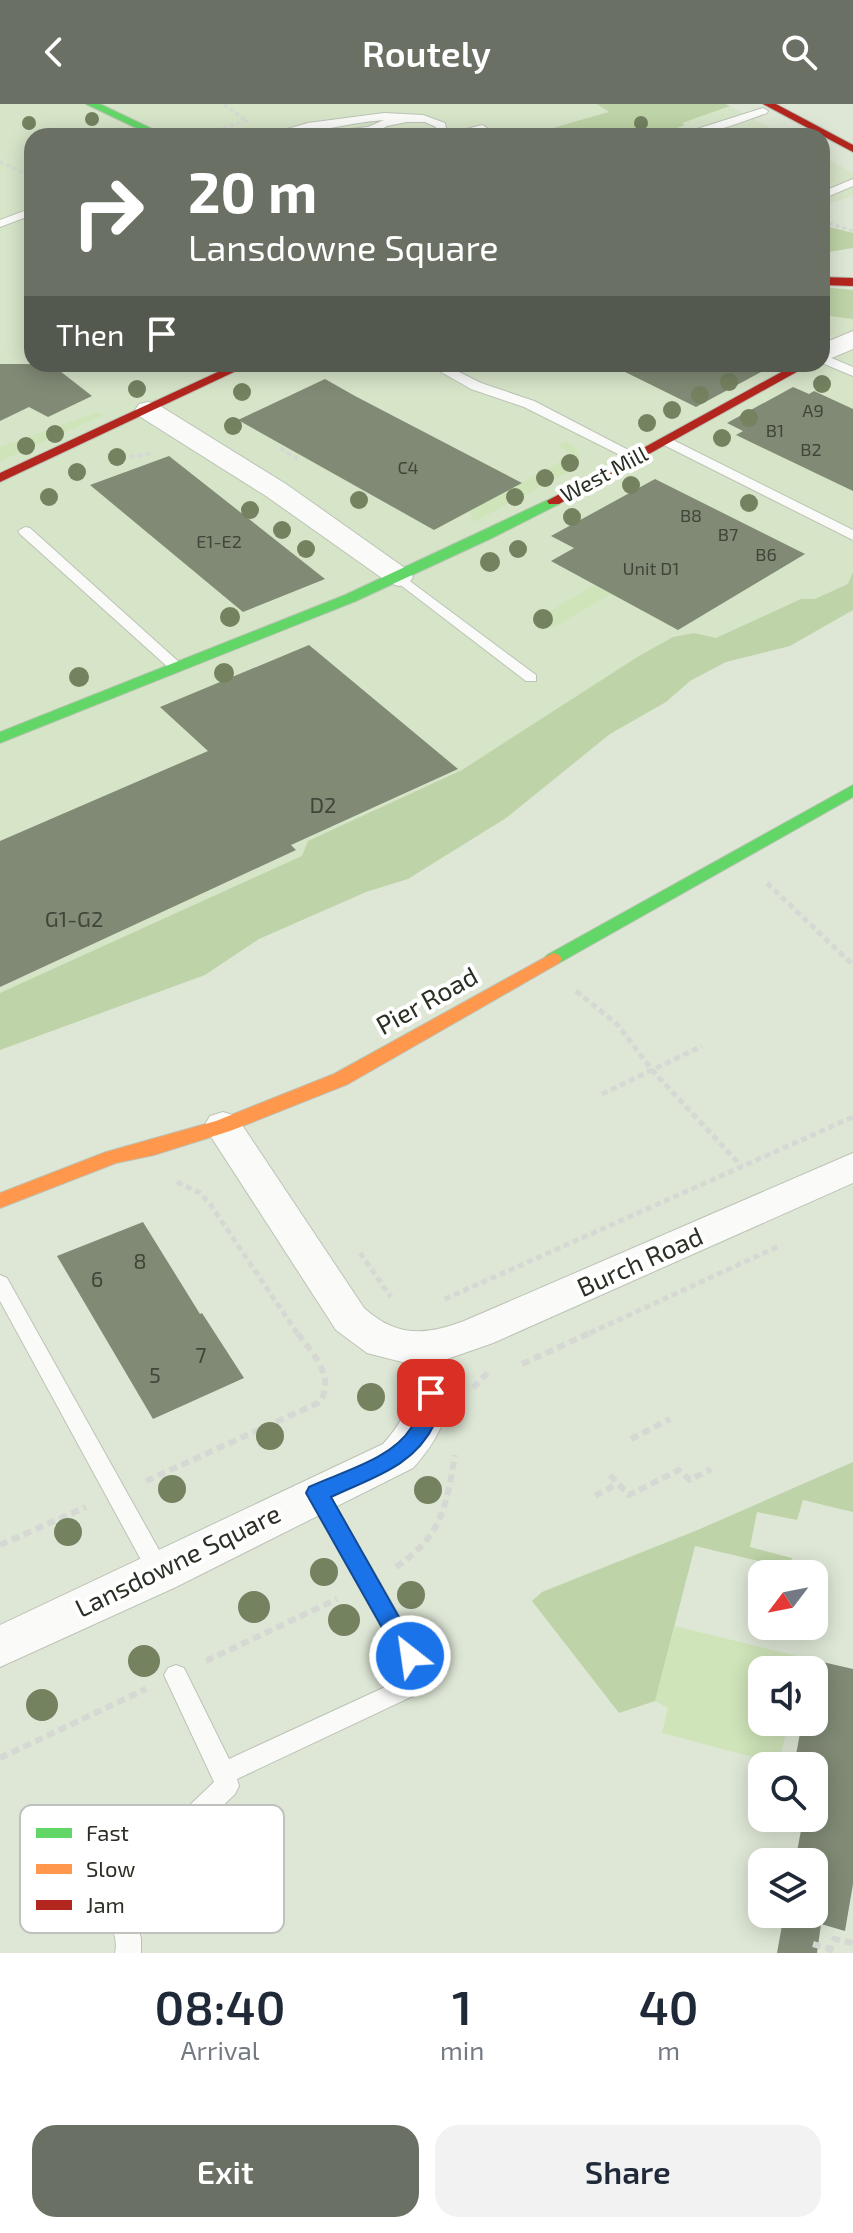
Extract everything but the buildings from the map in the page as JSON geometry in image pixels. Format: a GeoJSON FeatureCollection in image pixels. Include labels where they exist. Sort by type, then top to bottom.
{"type":"FeatureCollection","features":[{"type":"Feature","properties":{"kind":"street"},"geometry":{"type":"LineString","coordinates":[[91,104],[144,128]]}},
{"type":"Feature","properties":{"kind":"street"},"geometry":{"type":"LineString","coordinates":[[782,104],[827,128]]}},
{"type":"Feature","properties":{"kind":"street"},"geometry":{"type":"LineString","coordinates":[[759,108],[795,128]]}},
{"type":"Feature","properties":{"kind":"street"},"geometry":{"type":"LineString","coordinates":[[759,108],[805,128]]}},
{"type":"Feature","properties":{"kind":"street"},"geometry":{"type":"LineString","coordinates":[[830,130],[853,142]]}},
{"type":"Feature","properties":{"kind":"street"},"geometry":{"type":"LineString","coordinates":[[830,139],[853,149]]}},
{"type":"Feature","properties":{"kind":"street"},"geometry":{"type":"LineString","coordinates":[[830,147],[853,159]]}},
{"type":"Feature","properties":{"kind":"street"},"geometry":{"type":"LineString","coordinates":[[830,281],[853,282]]}},
{"type":"Feature","properties":{"kind":"street"},"geometry":{"type":"LineString","coordinates":[[830,352],[853,339]]}},
{"type":"Feature","properties":{"kind":"street"},"geometry":{"type":"LineString","coordinates":[[0,478],[228,372]]}},
{"type":"Feature","properties":{"kind":"street","name":"West Mill"},"geometry":{"type":"LineString","coordinates":[[0,738],[399,577],[489,536],[791,372]]}},
{"type":"Feature","properties":{"kind":"street"},"geometry":{"type":"LineString","coordinates":[[148,410],[219,450],[294,499],[399,577]]}},
{"type":"Feature","properties":{"kind":"street","name":"Pier Road"},"geometry":{"type":"LineString","coordinates":[[0,1201],[113,1157],[154,1148],[223,1126],[341,1079],[853,790]]}},
{"type":"Feature","properties":{"kind":"street"},"geometry":{"type":"LineString","coordinates":[[223,1126],[350,1319],[368,1337],[392,1347],[424,1347]]}},
{"type":"Feature","properties":{"kind":"street","name":"Burch Road"},"geometry":{"type":"LineString","coordinates":[[424,1347],[491,1325],[853,1167]]}},
{"type":"Feature","properties":{"kind":"street","name":"Lansdowne Square"},"geometry":{"type":"LineString","coordinates":[[0,1647],[160,1573],[317,1493],[398,1456],[418,1436],[430,1411],[431,1393],[424,1347]]}},
{"type":"Feature","properties":{"kind":"lane"},"geometry":{"type":"LineString","coordinates":[[298,128],[370,109],[419,107],[437,120],[440,128]]}},
{"type":"Feature","properties":{"kind":"lane"},"geometry":{"type":"LineString","coordinates":[[714,128],[759,108]]}},
{"type":"Feature","properties":{"kind":"lane"},"geometry":{"type":"LineString","coordinates":[[383,128],[410,118],[437,120]]}},
{"type":"Feature","properties":{"kind":"lane"},"geometry":{"type":"LineString","coordinates":[[830,192],[853,182]]}},
{"type":"Feature","properties":{"kind":"lane"},"geometry":{"type":"LineString","coordinates":[[0,224],[24,214]]}},
{"type":"Feature","properties":{"kind":"lane"},"geometry":{"type":"LineString","coordinates":[[830,360],[853,372]]}},
{"type":"Feature","properties":{"kind":"lane"},"geometry":{"type":"LineString","coordinates":[[449,372],[476,386],[529,404],[633,456]]}},
{"type":"Feature","properties":{"kind":"lane"},"geometry":{"type":"LineString","coordinates":[[667,441],[853,536]]}},
{"type":"Feature","properties":{"kind":"lane"},"geometry":{"type":"LineString","coordinates":[[25,531],[175,666]]}},
{"type":"Feature","properties":{"kind":"lane"},"geometry":{"type":"LineString","coordinates":[[399,577],[531,678]]}},
{"type":"Feature","properties":{"kind":"lane"},"geometry":{"type":"LineString","coordinates":[[0,1283],[160,1573]]}},
{"type":"Feature","properties":{"kind":"lane"},"geometry":{"type":"LineString","coordinates":[[224,1773],[424,1680],[317,1493]]}},
{"type":"Feature","properties":{"kind":"lane"},"geometry":{"type":"LineString","coordinates":[[176,1675],[227,1782],[224,1791],[209,1805]]}},
{"type":"Feature","properties":{"kind":"lane"},"geometry":{"type":"LineString","coordinates":[[126,1933],[128,1953]]}},
{"type":"Feature","properties":{"kind":"path"},"geometry":{"type":"LineString","coordinates":[[221,128],[247,121],[223,104]]}},
{"type":"Feature","properties":{"kind":"path"},"geometry":{"type":"LineString","coordinates":[[0,162],[24,173]]}},
{"type":"Feature","properties":{"kind":"path"},"geometry":{"type":"LineString","coordinates":[[830,224],[853,231]]}},
{"type":"Feature","properties":{"kind":"path"},"geometry":{"type":"LineString","coordinates":[[275,445],[300,461]]}},
{"type":"Feature","properties":{"kind":"path"},"geometry":{"type":"LineString","coordinates":[[121,459],[158,452]]}},
{"type":"Feature","properties":{"kind":"path"},"geometry":{"type":"LineString","coordinates":[[739,855],[852,963]]}},
{"type":"Feature","properties":{"kind":"path"},"geometry":{"type":"LineString","coordinates":[[544,965],[617,1024],[652,1070],[775,1203]]}},
{"type":"Feature","properties":{"kind":"path"},"geometry":{"type":"LineString","coordinates":[[602,1094],[702,1046]]}},
{"type":"Feature","properties":{"kind":"path"},"geometry":{"type":"LineString","coordinates":[[432,1304],[853,1117]]}},
{"type":"Feature","properties":{"kind":"path"},"geometry":{"type":"LineString","coordinates":[[0,1545],[305,1411],[320,1402],[327,1389],[323,1371],[208,1201],[189,1188],[169,1180]]}},
{"type":"Feature","properties":{"kind":"path"},"geometry":{"type":"LineString","coordinates":[[522,1364],[790,1241]]}},
{"type":"Feature","properties":{"kind":"path"},"geometry":{"type":"LineString","coordinates":[[352,1242],[398,1306]]}},
{"type":"Feature","properties":{"kind":"path"},"geometry":{"type":"LineString","coordinates":[[469,1398],[482,1376],[494,1366],[501,1351],[491,1325]]}},
{"type":"Feature","properties":{"kind":"path"},"geometry":{"type":"LineString","coordinates":[[631,1439],[670,1419]]}},
{"type":"Feature","properties":{"kind":"path"},"geometry":{"type":"LineString","coordinates":[[0,1758],[369,1584],[413,1557],[433,1537],[445,1514],[458,1443]]}},
{"type":"Feature","properties":{"kind":"path"},"geometry":{"type":"LineString","coordinates":[[610,1475],[629,1495],[679,1470],[690,1480],[711,1469]]}},
{"type":"Feature","properties":{"kind":"path"},"geometry":{"type":"LineString","coordinates":[[595,1496],[617,1484]]}},
{"type":"Feature","properties":{"kind":"path"},"geometry":{"type":"LineString","coordinates":[[813,1944],[830,1951],[834,1939],[853,1943]]}},
{"type":"Feature","properties":{"kind":"shaded area"},"geometry":{"type":"Polygon","coordinates":[[[0,104],[597,104],[610,112],[553,128],[24,128],[24,372],[830,372],[830,288],[853,290],[853,593],[0,1010],[0,104]]]}},
{"type":"Feature","properties":{"kind":"shaded area"},"geometry":{"type":"Polygon","coordinates":[[[597,104],[730,106],[682,123],[685,125],[677,128],[552,128],[609,112],[597,104]]]}},
{"type":"Feature","properties":{"kind":"shaded area"},"geometry":{"type":"Polygon","coordinates":[[[730,106],[770,128],[676,128],[683,125],[680,123],[730,106]]]}},
{"type":"Feature","properties":{"kind":"shaded area"},"geometry":{"type":"Polygon","coordinates":[[[830,160],[853,173],[853,196],[830,203],[830,160]]]}},
{"type":"Feature","properties":{"kind":"shaded area"},"geometry":{"type":"Polygon","coordinates":[[[830,227],[853,233],[853,248],[830,252],[830,227]]]}},
{"type":"Feature","properties":{"kind":"shaded area"},"geometry":{"type":"Polygon","coordinates":[[[830,288],[853,290],[853,319],[830,316],[830,288]]]}},
{"type":"Feature","properties":{"kind":"shaded area"},"geometry":{"type":"Polygon","coordinates":[[[96,413],[103,415],[0,461],[0,447],[96,413]]]}},
{"type":"Feature","properties":{"kind":"shaded area"},"geometry":{"type":"Polygon","coordinates":[[[567,441],[578,451],[579,462],[568,472],[474,522],[470,511],[573,455],[558,446],[567,441]]]}},
{"type":"Feature","properties":{"kind":"shaded area"},"geometry":{"type":"Polygon","coordinates":[[[853,572],[853,610],[790,646],[726,662],[690,681],[666,702],[610,734],[506,818],[408,879],[366,892],[259,939],[205,975],[0,1050],[0,993],[302,856],[308,841],[462,770],[673,637],[694,633],[716,638],[801,599],[815,599],[848,584],[853,572]]]}},
{"type":"Feature","properties":{"kind":"shaded area"},"geometry":{"type":"Polygon","coordinates":[[[595,585],[611,594],[552,628],[536,619],[595,585]]]}},
{"type":"Feature","properties":{"kind":"shaded area"},"geometry":{"type":"Polygon","coordinates":[[[853,1462],[853,1512],[803,1500],[797,1520],[757,1512],[750,1547],[791,1560],[755,1560],[695,1546],[655,1701],[619,1713],[532,1601],[542,1592],[700,1529],[853,1462]]]}},
{"type":"Feature","properties":{"kind":"shaded area"},"geometry":{"type":"Polygon","coordinates":[[[675,1626],[797,1656],[748,1656],[748,1736],[785,1736],[782,1752],[748,1752],[748,1756],[662,1733],[668,1708],[655,1701],[675,1626]]]}},
{"type":"Feature","properties":{"kind":"traffic: fast"},"geometry":{"type":"LineString","coordinates":[[91,104],[144,128]]}},
{"type":"Feature","properties":{"kind":"traffic: fast"},"geometry":{"type":"LineString","coordinates":[[0,738],[350,598],[419,568],[554,501]]}},
{"type":"Feature","properties":{"kind":"traffic: fast"},"geometry":{"type":"LineString","coordinates":[[553,959],[853,790]]}},
{"type":"Feature","properties":{"kind":"traffic: slow"},"geometry":{"type":"LineString","coordinates":[[0,1201],[113,1157],[154,1148],[223,1126],[341,1079],[553,959]]}},
{"type":"Feature","properties":{"kind":"traffic: jam"},"geometry":{"type":"LineString","coordinates":[[768,104],[813,128]]}},
{"type":"Feature","properties":{"kind":"traffic: jam"},"geometry":{"type":"LineString","coordinates":[[830,137],[853,149]]}},
{"type":"Feature","properties":{"kind":"traffic: jam"},"geometry":{"type":"LineString","coordinates":[[830,281],[853,282]]}},
{"type":"Feature","properties":{"kind":"traffic: jam"},"geometry":{"type":"LineString","coordinates":[[0,478],[228,372]]}},
{"type":"Feature","properties":{"kind":"traffic: jam"},"geometry":{"type":"LineString","coordinates":[[554,501],[790,372]]}},
{"type":"Feature","properties":{"kind":"route"},"geometry":{"type":"LineString","coordinates":[[410,1656],[317,1493],[398,1456],[418,1436],[430,1411],[431,1393]]}}]}
